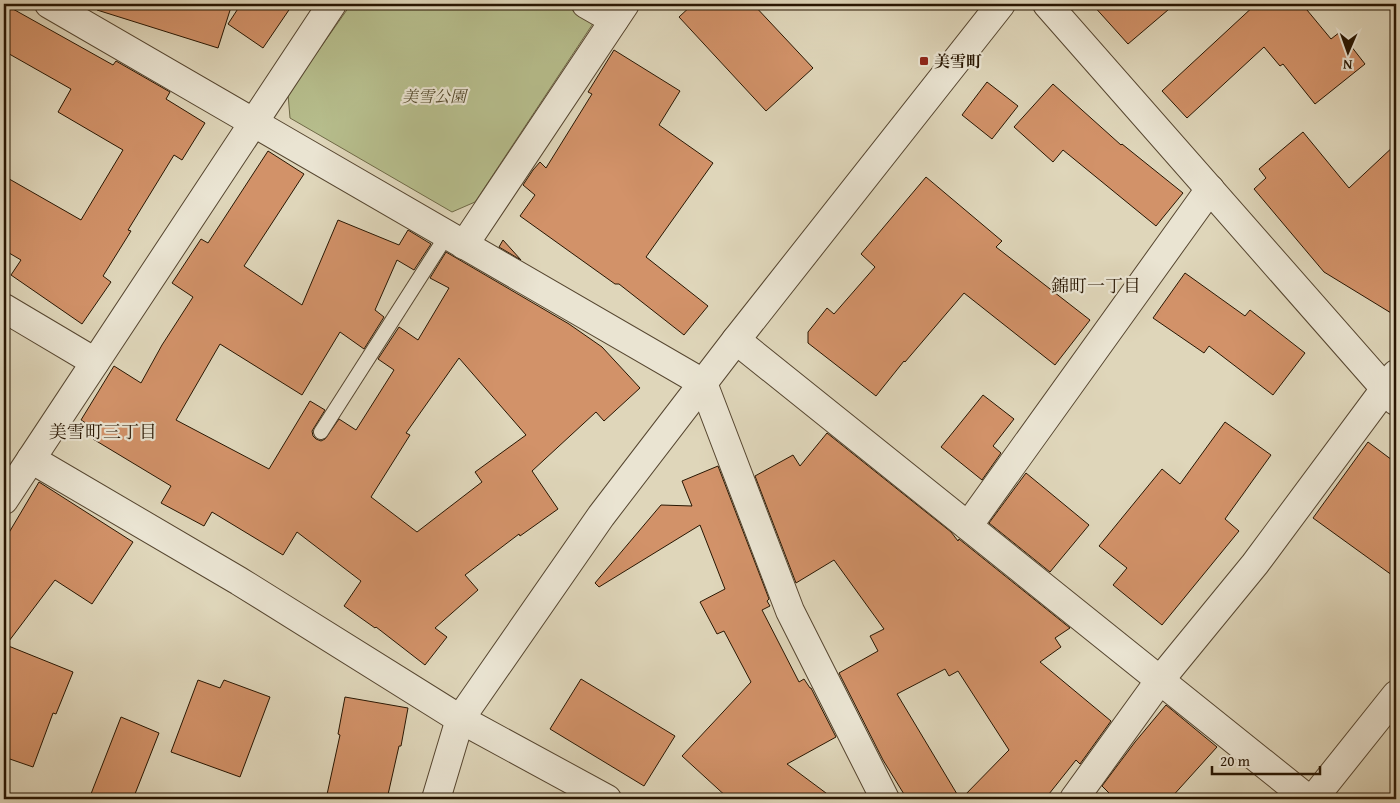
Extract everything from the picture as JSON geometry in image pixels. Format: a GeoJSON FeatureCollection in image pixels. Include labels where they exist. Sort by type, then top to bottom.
{"type":"FeatureCollection","features":[{"type":"Feature","properties":{"kind":"street"},"geometry":{"type":"LineString","coordinates":[[49,4],[703,383],[790,611],[885,799]]}},
{"type":"Feature","properties":{"kind":"street"},"geometry":{"type":"LineString","coordinates":[[4,500],[332,4]]}},
{"type":"Feature","properties":{"kind":"street"},"geometry":{"type":"LineString","coordinates":[[455,240],[620,12],[586,4]]}},
{"type":"Feature","properties":{"kind":"street"},"geometry":{"type":"LineString","coordinates":[[436,799],[460,719],[601,516],[736,340],[1001,4]]}},
{"type":"Feature","properties":{"kind":"street"},"geometry":{"type":"LineString","coordinates":[[1047,4],[1210,189],[1392,388],[1255,564],[1160,680],[1077,798]]}},
{"type":"Feature","properties":{"kind":"street"},"geometry":{"type":"LineString","coordinates":[[968,526],[1210,189]]}},
{"type":"Feature","properties":{"kind":"street"},"geometry":{"type":"LineString","coordinates":[[4,308],[95,362]]}},
{"type":"Feature","properties":{"kind":"street"},"geometry":{"type":"LineString","coordinates":[[736,340],[1308,799]]}},
{"type":"Feature","properties":{"kind":"street"},"geometry":{"type":"LineString","coordinates":[[31,459],[239,581],[460,719],[607,799]]}},
{"type":"Feature","properties":{"kind":"street"},"geometry":{"type":"LineString","coordinates":[[1313,799],[1396,695]]}},
{"type":"Feature","properties":{"kind":"lane"},"geometry":{"type":"LineString","coordinates":[[320,432],[455,240]]}},
{"type":"Feature","properties":{"kind":"green space","name":"美雪公園"},"geometry":{"type":"Polygon","coordinates":[[[351,4],[563,4],[594,22],[475,202],[452,212],[290,118],[288,94],[351,4]]]}},
{"type":"Feature","properties":{"kind":"building"},"geometry":{"type":"Polygon","coordinates":[[[4,4],[113,65],[116,61],[170,92],[166,99],[205,123],[182,160],[174,155],[128,230],[131,231],[103,276],[111,282],[82,324],[11,275],[21,260],[4,250],[4,176],[81,220],[123,150],[58,112],[71,89],[4,51],[4,4]]]}},
{"type":"Feature","properties":{"kind":"building"},"geometry":{"type":"Polygon","coordinates":[[[98,4],[232,4],[218,48],[97,10],[98,4]]]}},
{"type":"Feature","properties":{"kind":"building"},"geometry":{"type":"Polygon","coordinates":[[[241,4],[293,4],[263,48],[228,24],[241,4]]]}},
{"type":"Feature","properties":{"kind":"building"},"geometry":{"type":"Polygon","coordinates":[[[693,4],[753,4],[813,68],[766,111],[679,17],[693,4]]]}},
{"type":"Feature","properties":{"kind":"building"},"geometry":{"type":"Polygon","coordinates":[[[1092,4],[1175,4],[1128,44],[1092,4]]]}},
{"type":"Feature","properties":{"kind":"building"},"geometry":{"type":"Polygon","coordinates":[[[1256,4],[1302,4],[1331,39],[1340,32],[1365,64],[1315,104],[1283,64],[1280,66],[1264,47],[1187,118],[1162,91],[1256,4]]]}},
{"type":"Feature","properties":{"kind":"building"},"geometry":{"type":"Polygon","coordinates":[[[614,50],[680,91],[659,125],[713,163],[646,257],[708,306],[684,335],[619,284],[615,284],[520,216],[535,195],[523,185],[540,162],[546,168],[592,94],[588,92],[614,50]]]}},
{"type":"Feature","properties":{"kind":"building"},"geometry":{"type":"Polygon","coordinates":[[[987,82],[1018,106],[992,139],[962,115],[987,82]]]}},
{"type":"Feature","properties":{"kind":"building"},"geometry":{"type":"Polygon","coordinates":[[[1053,84],[1121,145],[1183,193],[1156,226],[1063,150],[1053,162],[1014,127],[1053,84]]]}},
{"type":"Feature","properties":{"kind":"building"},"geometry":{"type":"Polygon","coordinates":[[[1303,132],[1349,188],[1396,144],[1396,316],[1324,272],[1254,189],[1266,178],[1259,169],[1303,132]]]}},
{"type":"Feature","properties":{"kind":"building"},"geometry":{"type":"Polygon","coordinates":[[[268,151],[304,174],[244,266],[302,305],[338,220],[399,245],[408,230],[431,244],[414,270],[397,260],[375,310],[384,317],[364,349],[340,332],[302,395],[220,344],[176,420],[269,469],[310,401],[325,410],[312,431],[316,439],[321,441],[325,439],[339,419],[356,430],[394,370],[378,359],[399,327],[418,340],[449,288],[430,278],[446,252],[569,324],[602,347],[640,388],[604,421],[596,412],[532,471],[558,509],[520,536],[519,534],[465,575],[478,590],[435,628],[447,637],[425,665],[376,627],[344,606],[361,581],[297,532],[283,555],[212,512],[204,526],[161,503],[171,486],[93,439],[98,431],[81,420],[114,366],[141,383],[162,345],[193,297],[172,283],[201,239],[208,243],[268,151]],[[459,358],[406,433],[410,435],[371,497],[417,532],[482,482],[475,472],[526,435],[459,358]]]}},
{"type":"Feature","properties":{"kind":"building"},"geometry":{"type":"Polygon","coordinates":[[[926,177],[1002,241],[996,247],[1090,320],[1055,365],[964,293],[876,396],[808,343],[808,332],[827,308],[834,314],[875,267],[861,254],[926,177]]]}},
{"type":"Feature","properties":{"kind":"building"},"geometry":{"type":"Polygon","coordinates":[[[503,240],[521,260],[499,247],[503,240]]]}},
{"type":"Feature","properties":{"kind":"building"},"geometry":{"type":"Polygon","coordinates":[[[1185,273],[1245,316],[1250,310],[1305,353],[1273,395],[1209,346],[1204,353],[1153,318],[1185,273]]]}},
{"type":"Feature","properties":{"kind":"building"},"geometry":{"type":"Polygon","coordinates":[[[983,395],[1014,419],[993,446],[1001,453],[982,480],[941,447],[983,395]]]}},
{"type":"Feature","properties":{"kind":"building"},"geometry":{"type":"Polygon","coordinates":[[[1225,422],[1271,455],[1225,519],[1239,531],[1162,625],[1113,585],[1127,568],[1099,546],[1162,469],[1180,484],[1225,422]]]}},
{"type":"Feature","properties":{"kind":"building"},"geometry":{"type":"Polygon","coordinates":[[[827,433],[951,532],[958,541],[959,539],[1070,628],[1055,638],[1061,647],[1040,662],[1111,721],[1080,764],[1076,760],[1045,799],[961,799],[1009,750],[958,671],[949,676],[945,669],[897,694],[960,799],[907,799],[883,760],[839,673],[878,651],[870,636],[884,629],[834,560],[796,583],[755,476],[793,455],[800,466],[827,433]]]}},
{"type":"Feature","properties":{"kind":"building"},"geometry":{"type":"Polygon","coordinates":[[[1368,442],[1396,463],[1396,578],[1313,518],[1368,442]]]}},
{"type":"Feature","properties":{"kind":"building"},"geometry":{"type":"Polygon","coordinates":[[[718,466],[769,599],[767,601],[770,606],[762,610],[799,682],[804,679],[811,688],[836,737],[787,764],[834,799],[729,799],[682,756],[751,682],[724,631],[717,634],[700,602],[725,589],[700,525],[599,587],[595,583],[661,505],[692,506],[682,481],[718,466]]]}},
{"type":"Feature","properties":{"kind":"building"},"geometry":{"type":"Polygon","coordinates":[[[1026,473],[1089,525],[1050,572],[989,523],[1026,473]]]}},
{"type":"Feature","properties":{"kind":"building"},"geometry":{"type":"Polygon","coordinates":[[[39,482],[133,542],[92,604],[55,580],[6,645],[73,672],[56,714],[53,713],[33,767],[4,757],[4,541],[39,482]]]}},
{"type":"Feature","properties":{"kind":"building"},"geometry":{"type":"Polygon","coordinates":[[[581,679],[675,736],[644,786],[550,729],[581,679]]]}},
{"type":"Feature","properties":{"kind":"building"},"geometry":{"type":"Polygon","coordinates":[[[198,680],[220,688],[224,680],[270,697],[240,777],[171,752],[198,680]]]}},
{"type":"Feature","properties":{"kind":"building"},"geometry":{"type":"Polygon","coordinates":[[[345,697],[408,708],[401,746],[399,746],[387,799],[326,799],[340,735],[338,734],[345,697]]]}},
{"type":"Feature","properties":{"kind":"building"},"geometry":{"type":"Polygon","coordinates":[[[1166,705],[1217,747],[1170,799],[1115,799],[1102,786],[1166,705]]]}},
{"type":"Feature","properties":{"kind":"building"},"geometry":{"type":"Polygon","coordinates":[[[121,717],[159,733],[133,799],[89,799],[121,717]]]}},
{"type":"Feature","properties":{"kind":"place","name":"美雪町"},"geometry":{"type":"Point","coordinates":[924,61]}},
{"type":"Feature","properties":{"kind":"district","name":"錦町一丁目"},"geometry":{"type":"Point","coordinates":[1096,286]}},
{"type":"Feature","properties":{"kind":"district","name":"美雪町三丁目"},"geometry":{"type":"Point","coordinates":[103,432]}}]}
